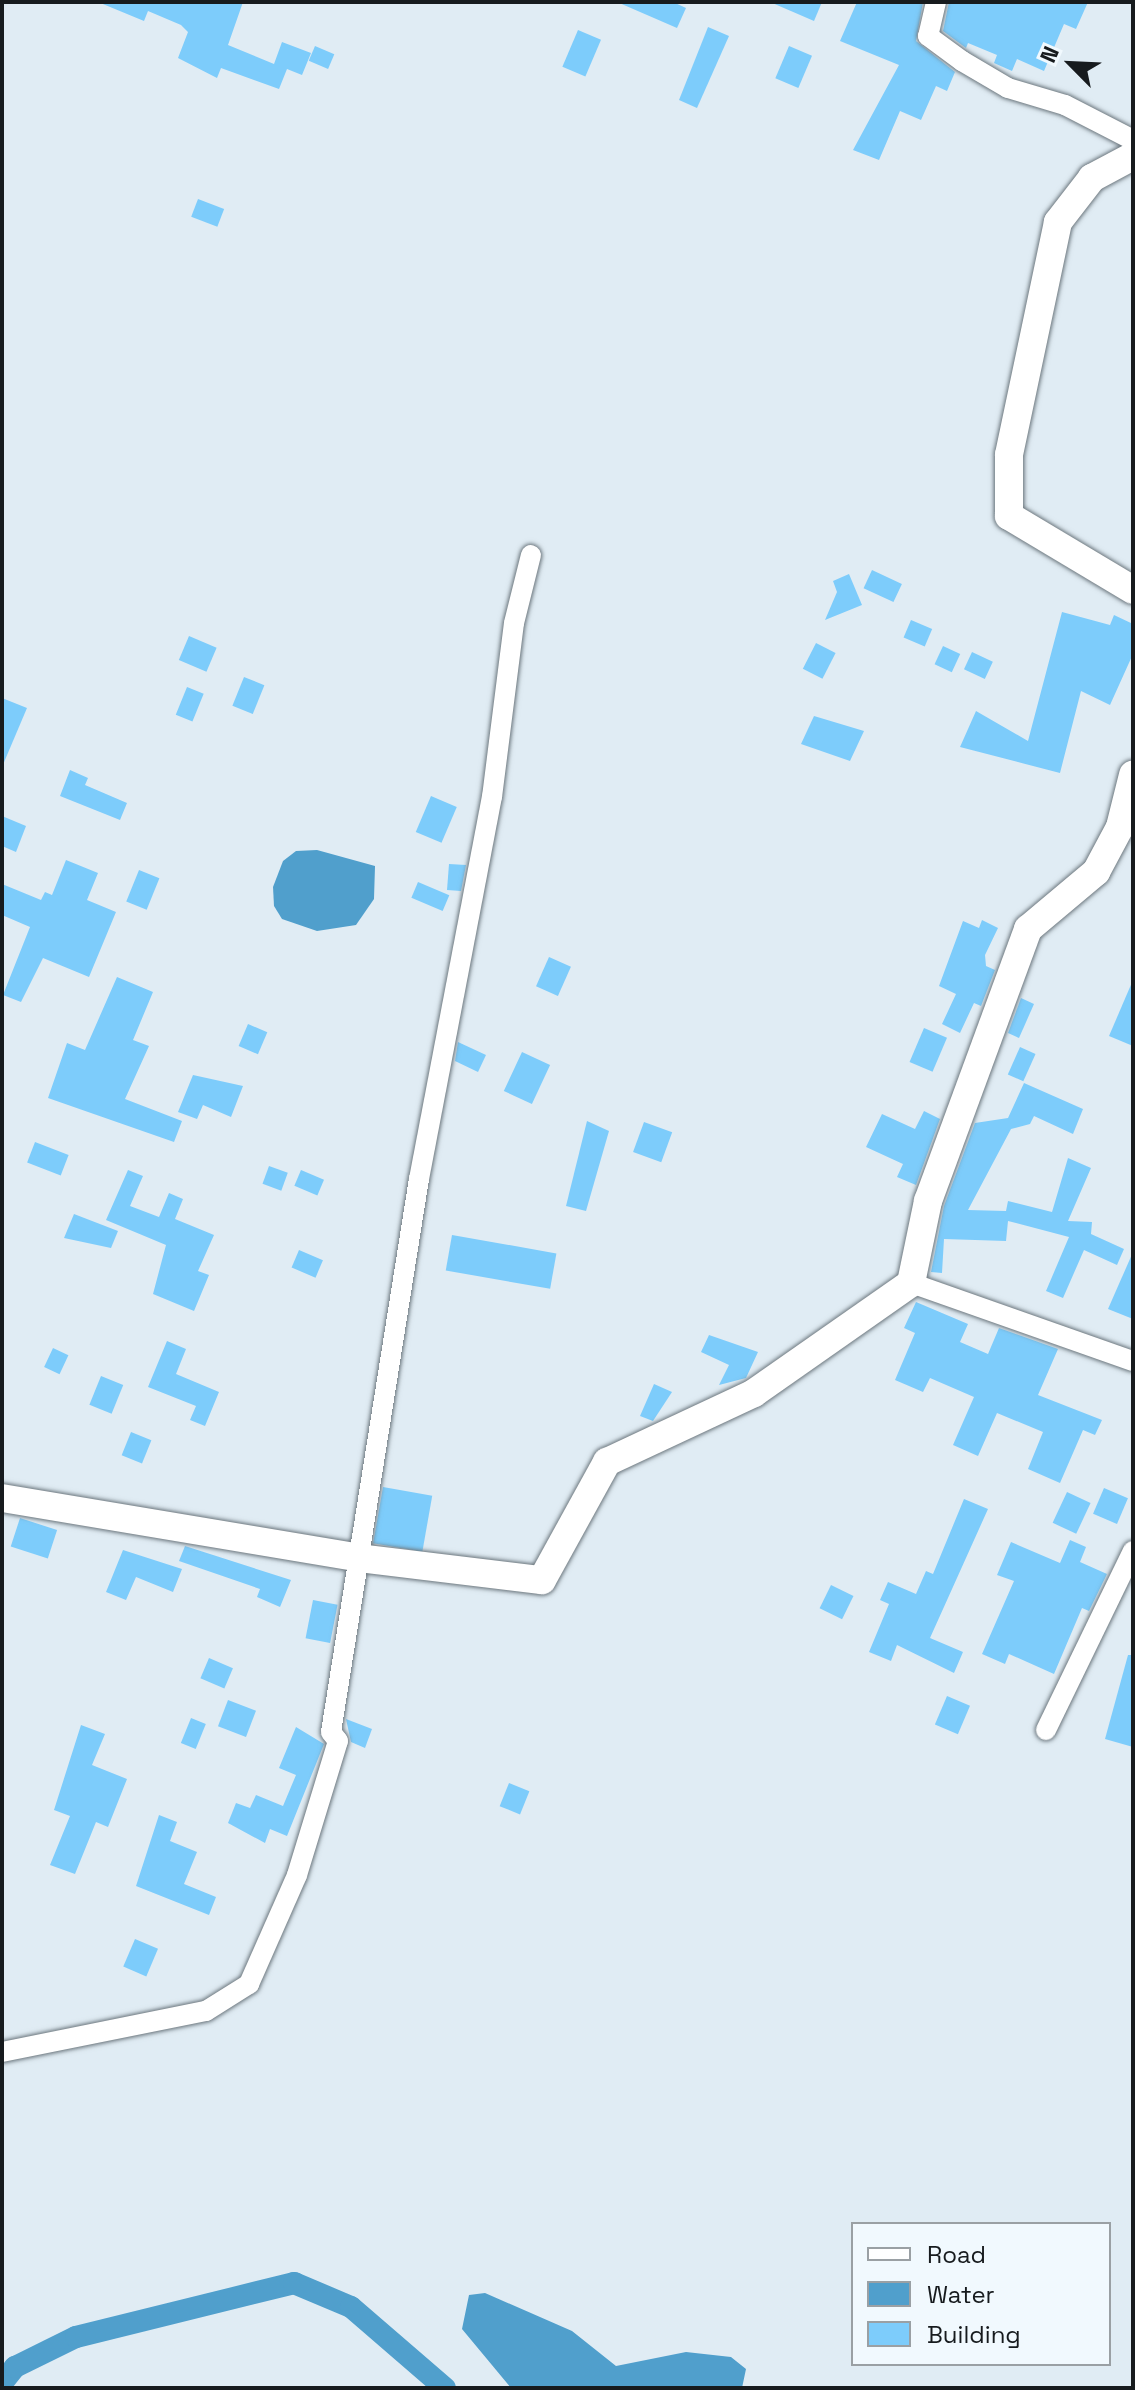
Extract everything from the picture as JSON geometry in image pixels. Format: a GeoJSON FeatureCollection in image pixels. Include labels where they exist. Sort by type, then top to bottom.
{"type":"FeatureCollection","features":[{"type":"Feature","properties":{"kind":"street"},"geometry":{"type":"LineString","coordinates":[[936,2],[928,36],[962,61],[1008,88],[1065,105],[1133,140]]}},
{"type":"Feature","properties":{"kind":"street"},"geometry":{"type":"LineString","coordinates":[[1133,156],[1092,178],[1058,222],[1009,455],[1009,516],[1133,590]]}},
{"type":"Feature","properties":{"kind":"street"},"geometry":{"type":"LineString","coordinates":[[2,2052],[167,2022],[206,2011],[249,1984],[297,1875],[338,1741],[331,1732],[419,1179],[492,797],[514,623],[531,555]]}},
{"type":"Feature","properties":{"kind":"street"},"geometry":{"type":"LineString","coordinates":[[2,1498],[359,1558],[542,1580],[607,1462],[754,1393],[911,1283],[928,1201],[1028,929],[1096,872],[1120,827],[1133,775]]}},
{"type":"Feature","properties":{"kind":"street"},"geometry":{"type":"LineString","coordinates":[[911,1283],[1133,1361]]}},
{"type":"Feature","properties":{"kind":"street"},"geometry":{"type":"LineString","coordinates":[[1046,1730],[1133,1551]]}},
{"type":"Feature","properties":{"kind":"water"},"geometry":{"type":"Polygon","coordinates":[[[317,850],[375,866],[374,899],[356,925],[317,931],[282,919],[274,906],[273,887],[283,861],[296,851],[317,850]]]}},
{"type":"Feature","properties":{"kind":"water"},"geometry":{"type":"Polygon","coordinates":[[[485,2293],[572,2331],[616,2366],[686,2352],[731,2357],[746,2369],[742,2388],[511,2388],[462,2329],[469,2295],[485,2293]]]}},
{"type":"Feature","properties":{"kind":"building"},"geometry":{"type":"Polygon","coordinates":[[[98,2],[243,2],[228,45],[274,64],[282,42],[311,53],[302,75],[287,69],[279,89],[221,68],[217,78],[178,58],[188,32],[181,25],[148,11],[144,21],[98,2]]]}},
{"type":"Feature","properties":{"kind":"building"},"geometry":{"type":"Polygon","coordinates":[[[617,2],[673,2],[686,8],[677,28],[617,2]]]}},
{"type":"Feature","properties":{"kind":"building"},"geometry":{"type":"Polygon","coordinates":[[[770,2],[822,2],[814,21],[770,2]]]}},
{"type":"Feature","properties":{"kind":"building"},"geometry":{"type":"Polygon","coordinates":[[[857,2],[923,2],[916,41],[955,72],[947,91],[936,86],[921,120],[900,111],[879,160],[853,150],[899,65],[840,41],[857,2]]]}},
{"type":"Feature","properties":{"kind":"building"},"geometry":{"type":"Polygon","coordinates":[[[949,2],[1088,2],[1076,29],[1064,24],[1044,71],[1017,59],[1012,71],[994,63],[997,55],[968,43],[966,48],[943,31],[949,2]]]}},
{"type":"Feature","properties":{"kind":"building"},"geometry":{"type":"Polygon","coordinates":[[[708,27],[729,36],[697,108],[679,100],[708,27]]]}},
{"type":"Feature","properties":{"kind":"building"},"geometry":{"type":"Polygon","coordinates":[[[578,30],[601,40],[585,77],[562,67],[578,30]]]}},
{"type":"Feature","properties":{"kind":"building"},"geometry":{"type":"Polygon","coordinates":[[[315,46],[334,54],[328,69],[309,61],[315,46]]]}},
{"type":"Feature","properties":{"kind":"building"},"geometry":{"type":"Polygon","coordinates":[[[789,46],[812,56],[798,88],[775,78],[789,46]]]}},
{"type":"Feature","properties":{"kind":"building"},"geometry":{"type":"Polygon","coordinates":[[[198,199],[224,209],[217,227],[191,217],[198,199]]]}},
{"type":"Feature","properties":{"kind":"building"},"geometry":{"type":"Polygon","coordinates":[[[872,570],[902,584],[893,602],[864,588],[872,570]]]}},
{"type":"Feature","properties":{"kind":"building"},"geometry":{"type":"Polygon","coordinates":[[[849,574],[862,605],[825,620],[837,592],[833,581],[849,574]]]}},
{"type":"Feature","properties":{"kind":"building"},"geometry":{"type":"Polygon","coordinates":[[[1062,612],[1110,625],[1114,615],[1133,624],[1133,654],[1110,705],[1081,691],[1060,773],[960,747],[976,711],[1028,741],[1062,612]]]}},
{"type":"Feature","properties":{"kind":"building"},"geometry":{"type":"Polygon","coordinates":[[[911,620],[932,629],[925,646],[904,637],[911,620]]]}},
{"type":"Feature","properties":{"kind":"building"},"geometry":{"type":"Polygon","coordinates":[[[189,636],[217,648],[206,672],[179,660],[189,636]]]}},
{"type":"Feature","properties":{"kind":"building"},"geometry":{"type":"Polygon","coordinates":[[[816,643],[836,653],[822,679],[803,669],[816,643]]]}},
{"type":"Feature","properties":{"kind":"building"},"geometry":{"type":"Polygon","coordinates":[[[943,646],[960,654],[952,672],[935,664],[943,646]]]}},
{"type":"Feature","properties":{"kind":"building"},"geometry":{"type":"Polygon","coordinates":[[[972,652],[993,662],[985,679],[964,669],[972,652]]]}},
{"type":"Feature","properties":{"kind":"building"},"geometry":{"type":"Polygon","coordinates":[[[244,677],[264,685],[253,714],[232,706],[244,677]]]}},
{"type":"Feature","properties":{"kind":"building"},"geometry":{"type":"Polygon","coordinates":[[[187,687],[204,694],[192,722],[176,715],[187,687]]]}},
{"type":"Feature","properties":{"kind":"building"},"geometry":{"type":"Polygon","coordinates":[[[2,698],[27,708],[2,767],[2,698]]]}},
{"type":"Feature","properties":{"kind":"building"},"geometry":{"type":"Polygon","coordinates":[[[814,716],[864,731],[850,761],[801,744],[814,716]]]}},
{"type":"Feature","properties":{"kind":"building"},"geometry":{"type":"Polygon","coordinates":[[[70,770],[88,778],[85,785],[127,803],[120,820],[60,796],[70,770]]]}},
{"type":"Feature","properties":{"kind":"building"},"geometry":{"type":"Polygon","coordinates":[[[431,796],[457,807],[442,843],[416,832],[431,796]]]}},
{"type":"Feature","properties":{"kind":"building"},"geometry":{"type":"Polygon","coordinates":[[[2,816],[26,826],[16,852],[2,846],[2,816]]]}},
{"type":"Feature","properties":{"kind":"building"},"geometry":{"type":"Polygon","coordinates":[[[66,860],[98,873],[87,900],[116,912],[89,977],[43,958],[21,1002],[3,995],[30,927],[2,915],[2,884],[41,900],[45,892],[52,895],[66,860]]]}},
{"type":"Feature","properties":{"kind":"building"},"geometry":{"type":"Polygon","coordinates":[[[449,864],[466,865],[461,891],[447,890],[449,864]]]}},
{"type":"Feature","properties":{"kind":"building"},"geometry":{"type":"Polygon","coordinates":[[[139,870],[159,878],[147,910],[126,902],[139,870]]]}},
{"type":"Feature","properties":{"kind":"building"},"geometry":{"type":"Polygon","coordinates":[[[418,882],[449,895],[443,911],[411,898],[418,882]]]}},
{"type":"Feature","properties":{"kind":"building"},"geometry":{"type":"Polygon","coordinates":[[[982,920],[998,928],[985,955],[986,966],[995,970],[981,1006],[974,1003],[960,1033],[942,1024],[956,994],[939,986],[963,921],[979,928],[982,920]]]}},
{"type":"Feature","properties":{"kind":"building"},"geometry":{"type":"Polygon","coordinates":[[[549,957],[571,967],[558,996],[536,986],[549,957]]]}},
{"type":"Feature","properties":{"kind":"building"},"geometry":{"type":"Polygon","coordinates":[[[117,977],[153,992],[133,1040],[149,1046],[125,1099],[182,1121],[174,1142],[48,1098],[67,1043],[85,1050],[117,977]]]}},
{"type":"Feature","properties":{"kind":"building"},"geometry":{"type":"Polygon","coordinates":[[[1133,980],[1133,1046],[1109,1036],[1133,980]]]}},
{"type":"Feature","properties":{"kind":"building"},"geometry":{"type":"Polygon","coordinates":[[[1021,998],[1034,1004],[1019,1038],[1008,1033],[1021,998]]]}},
{"type":"Feature","properties":{"kind":"building"},"geometry":{"type":"Polygon","coordinates":[[[248,1024],[267,1032],[258,1054],[239,1046],[248,1024]]]}},
{"type":"Feature","properties":{"kind":"building"},"geometry":{"type":"Polygon","coordinates":[[[924,1028],[947,1038],[933,1072],[910,1062],[924,1028]]]}},
{"type":"Feature","properties":{"kind":"building"},"geometry":{"type":"Polygon","coordinates":[[[458,1042],[486,1055],[478,1072],[455,1061],[458,1042]]]}},
{"type":"Feature","properties":{"kind":"building"},"geometry":{"type":"Polygon","coordinates":[[[1020,1047],[1036,1054],[1023,1081],[1008,1074],[1020,1047]]]}},
{"type":"Feature","properties":{"kind":"building"},"geometry":{"type":"Polygon","coordinates":[[[522,1052],[550,1065],[532,1104],[504,1091],[522,1052]]]}},
{"type":"Feature","properties":{"kind":"building"},"geometry":{"type":"Polygon","coordinates":[[[193,1075],[243,1086],[231,1117],[203,1105],[197,1119],[178,1112],[193,1075]]]}},
{"type":"Feature","properties":{"kind":"building"},"geometry":{"type":"Polygon","coordinates":[[[1024,1083],[1083,1109],[1073,1134],[1034,1116],[1030,1124],[1011,1129],[968,1210],[1006,1211],[1008,1201],[1052,1212],[1068,1158],[1091,1168],[1068,1221],[1092,1222],[1091,1234],[1124,1249],[1117,1265],[1084,1250],[1063,1298],[1046,1291],[1069,1237],[1008,1221],[1006,1241],[944,1239],[942,1273],[931,1272],[944,1206],[975,1123],[1008,1118],[1024,1083]]]}},
{"type":"Feature","properties":{"kind":"building"},"geometry":{"type":"Polygon","coordinates":[[[924,1111],[940,1119],[916,1185],[897,1177],[903,1164],[866,1147],[882,1114],[915,1129],[924,1111]]]}},
{"type":"Feature","properties":{"kind":"building"},"geometry":{"type":"Polygon","coordinates":[[[587,1121],[609,1131],[586,1211],[566,1206],[587,1121]]]}},
{"type":"Feature","properties":{"kind":"building"},"geometry":{"type":"Polygon","coordinates":[[[644,1122],[672,1132],[661,1162],[633,1152],[644,1122]]]}},
{"type":"Feature","properties":{"kind":"building"},"geometry":{"type":"Polygon","coordinates":[[[35,1142],[69,1155],[61,1175],[27,1163],[35,1142]]]}},
{"type":"Feature","properties":{"kind":"building"},"geometry":{"type":"Polygon","coordinates":[[[269,1166],[288,1173],[281,1191],[263,1184],[269,1166]]]}},
{"type":"Feature","properties":{"kind":"building"},"geometry":{"type":"Polygon","coordinates":[[[128,1170],[143,1176],[130,1206],[159,1217],[169,1193],[183,1199],[175,1219],[214,1235],[198,1271],[209,1275],[194,1311],[153,1294],[166,1245],[106,1220],[128,1170]]]}},
{"type":"Feature","properties":{"kind":"building"},"geometry":{"type":"Polygon","coordinates":[[[301,1170],[324,1180],[317,1195],[294,1186],[301,1170]]]}},
{"type":"Feature","properties":{"kind":"building"},"geometry":{"type":"Polygon","coordinates":[[[74,1214],[118,1231],[111,1248],[64,1238],[74,1214]]]}},
{"type":"Feature","properties":{"kind":"building"},"geometry":{"type":"Polygon","coordinates":[[[452,1235],[556,1253],[550,1289],[446,1270],[452,1235]]]}},
{"type":"Feature","properties":{"kind":"building"},"geometry":{"type":"Polygon","coordinates":[[[299,1250],[323,1260],[316,1278],[292,1267],[299,1250]]]}},
{"type":"Feature","properties":{"kind":"building"},"geometry":{"type":"Polygon","coordinates":[[[1133,1252],[1133,1319],[1108,1309],[1133,1252]]]}},
{"type":"Feature","properties":{"kind":"building"},"geometry":{"type":"Polygon","coordinates":[[[916,1302],[968,1324],[960,1342],[988,1354],[999,1328],[1058,1349],[1038,1395],[1102,1420],[1095,1435],[1083,1430],[1060,1483],[1028,1469],[1043,1432],[997,1413],[978,1456],[953,1445],[974,1397],[930,1378],[923,1392],[895,1380],[915,1333],[904,1328],[916,1302]]]}},
{"type":"Feature","properties":{"kind":"building"},"geometry":{"type":"Polygon","coordinates":[[[709,1335],[758,1352],[746,1378],[719,1385],[729,1365],[701,1352],[709,1335]]]}},
{"type":"Feature","properties":{"kind":"building"},"geometry":{"type":"Polygon","coordinates":[[[167,1341],[186,1349],[176,1374],[219,1392],[205,1426],[190,1420],[196,1406],[148,1387],[167,1341]]]}},
{"type":"Feature","properties":{"kind":"building"},"geometry":{"type":"Polygon","coordinates":[[[53,1348],[68,1355],[60,1374],[44,1367],[53,1348]]]}},
{"type":"Feature","properties":{"kind":"building"},"geometry":{"type":"Polygon","coordinates":[[[101,1376],[123,1385],[112,1414],[89,1405],[101,1376]]]}},
{"type":"Feature","properties":{"kind":"building"},"geometry":{"type":"Polygon","coordinates":[[[654,1384],[672,1392],[653,1421],[640,1416],[654,1384]]]}},
{"type":"Feature","properties":{"kind":"building"},"geometry":{"type":"Polygon","coordinates":[[[131,1432],[151,1440],[142,1463],[122,1455],[131,1432]]]}},
{"type":"Feature","properties":{"kind":"building"},"geometry":{"type":"Polygon","coordinates":[[[383,1487],[432,1496],[422,1552],[373,1543],[383,1487]]]}},
{"type":"Feature","properties":{"kind":"building"},"geometry":{"type":"Polygon","coordinates":[[[1104,1488],[1128,1498],[1117,1524],[1093,1514],[1104,1488]]]}},
{"type":"Feature","properties":{"kind":"building"},"geometry":{"type":"Polygon","coordinates":[[[1067,1492],[1091,1503],[1076,1534],[1053,1523],[1067,1492]]]}},
{"type":"Feature","properties":{"kind":"building"},"geometry":{"type":"Polygon","coordinates":[[[964,1499],[988,1509],[930,1638],[963,1652],[954,1673],[897,1645],[891,1661],[869,1652],[889,1604],[880,1600],[888,1582],[916,1594],[926,1571],[933,1574],[964,1499]]]}},
{"type":"Feature","properties":{"kind":"building"},"geometry":{"type":"Polygon","coordinates":[[[20,1518],[57,1530],[48,1559],[11,1547],[20,1518]]]}},
{"type":"Feature","properties":{"kind":"building"},"geometry":{"type":"Polygon","coordinates":[[[1070,1540],[1086,1547],[1080,1562],[1107,1574],[1089,1611],[1082,1608],[1054,1674],[1009,1654],[1005,1664],[982,1654],[1014,1581],[997,1575],[1011,1542],[1060,1563],[1070,1540]]]}},
{"type":"Feature","properties":{"kind":"building"},"geometry":{"type":"Polygon","coordinates":[[[185,1546],[291,1580],[280,1607],[257,1597],[260,1589],[179,1561],[185,1546]]]}},
{"type":"Feature","properties":{"kind":"building"},"geometry":{"type":"Polygon","coordinates":[[[123,1550],[182,1569],[173,1592],[136,1577],[126,1600],[106,1592],[123,1550]]]}},
{"type":"Feature","properties":{"kind":"building"},"geometry":{"type":"Polygon","coordinates":[[[831,1585],[853,1596],[842,1619],[820,1608],[831,1585]]]}},
{"type":"Feature","properties":{"kind":"building"},"geometry":{"type":"Polygon","coordinates":[[[313,1600],[338,1605],[330,1643],[306,1638],[313,1600]]]}},
{"type":"Feature","properties":{"kind":"building"},"geometry":{"type":"Polygon","coordinates":[[[1128,1655],[1133,1655],[1133,1747],[1105,1739],[1128,1655]]]}},
{"type":"Feature","properties":{"kind":"building"},"geometry":{"type":"Polygon","coordinates":[[[209,1658],[233,1668],[224,1688],[200,1678],[209,1658]]]}},
{"type":"Feature","properties":{"kind":"building"},"geometry":{"type":"Polygon","coordinates":[[[947,1696],[970,1706],[958,1734],[935,1725],[947,1696]]]}},
{"type":"Feature","properties":{"kind":"building"},"geometry":{"type":"Polygon","coordinates":[[[228,1700],[256,1711],[246,1737],[218,1726],[228,1700]]]}},
{"type":"Feature","properties":{"kind":"building"},"geometry":{"type":"Polygon","coordinates":[[[191,1718],[206,1724],[196,1749],[181,1743],[191,1718]]]}},
{"type":"Feature","properties":{"kind":"building"},"geometry":{"type":"Polygon","coordinates":[[[346,1719],[372,1729],[365,1748],[351,1742],[346,1719]]]}},
{"type":"Feature","properties":{"kind":"building"},"geometry":{"type":"Polygon","coordinates":[[[81,1725],[105,1734],[92,1765],[127,1779],[108,1827],[96,1822],[75,1874],[50,1865],[70,1816],[54,1810],[81,1725]]]}},
{"type":"Feature","properties":{"kind":"building"},"geometry":{"type":"Polygon","coordinates":[[[296,1727],[324,1744],[287,1836],[270,1829],[265,1843],[228,1823],[236,1803],[250,1808],[256,1795],[283,1806],[296,1775],[279,1768],[296,1727]]]}},
{"type":"Feature","properties":{"kind":"building"},"geometry":{"type":"Polygon","coordinates":[[[509,1783],[529,1791],[520,1814],[500,1806],[509,1783]]]}},
{"type":"Feature","properties":{"kind":"building"},"geometry":{"type":"Polygon","coordinates":[[[159,1815],[177,1822],[170,1841],[197,1852],[184,1884],[216,1897],[209,1915],[136,1886],[159,1815]]]}},
{"type":"Feature","properties":{"kind":"building"},"geometry":{"type":"Polygon","coordinates":[[[135,1939],[158,1949],[146,1976],[123,1967],[135,1939]]]}},
{"type":"Feature","properties":{"kind":"waterway"},"geometry":{"type":"LineString","coordinates":[[2,2383],[15,2367],[76,2337],[294,2283],[351,2307],[445,2388]]}}]}
